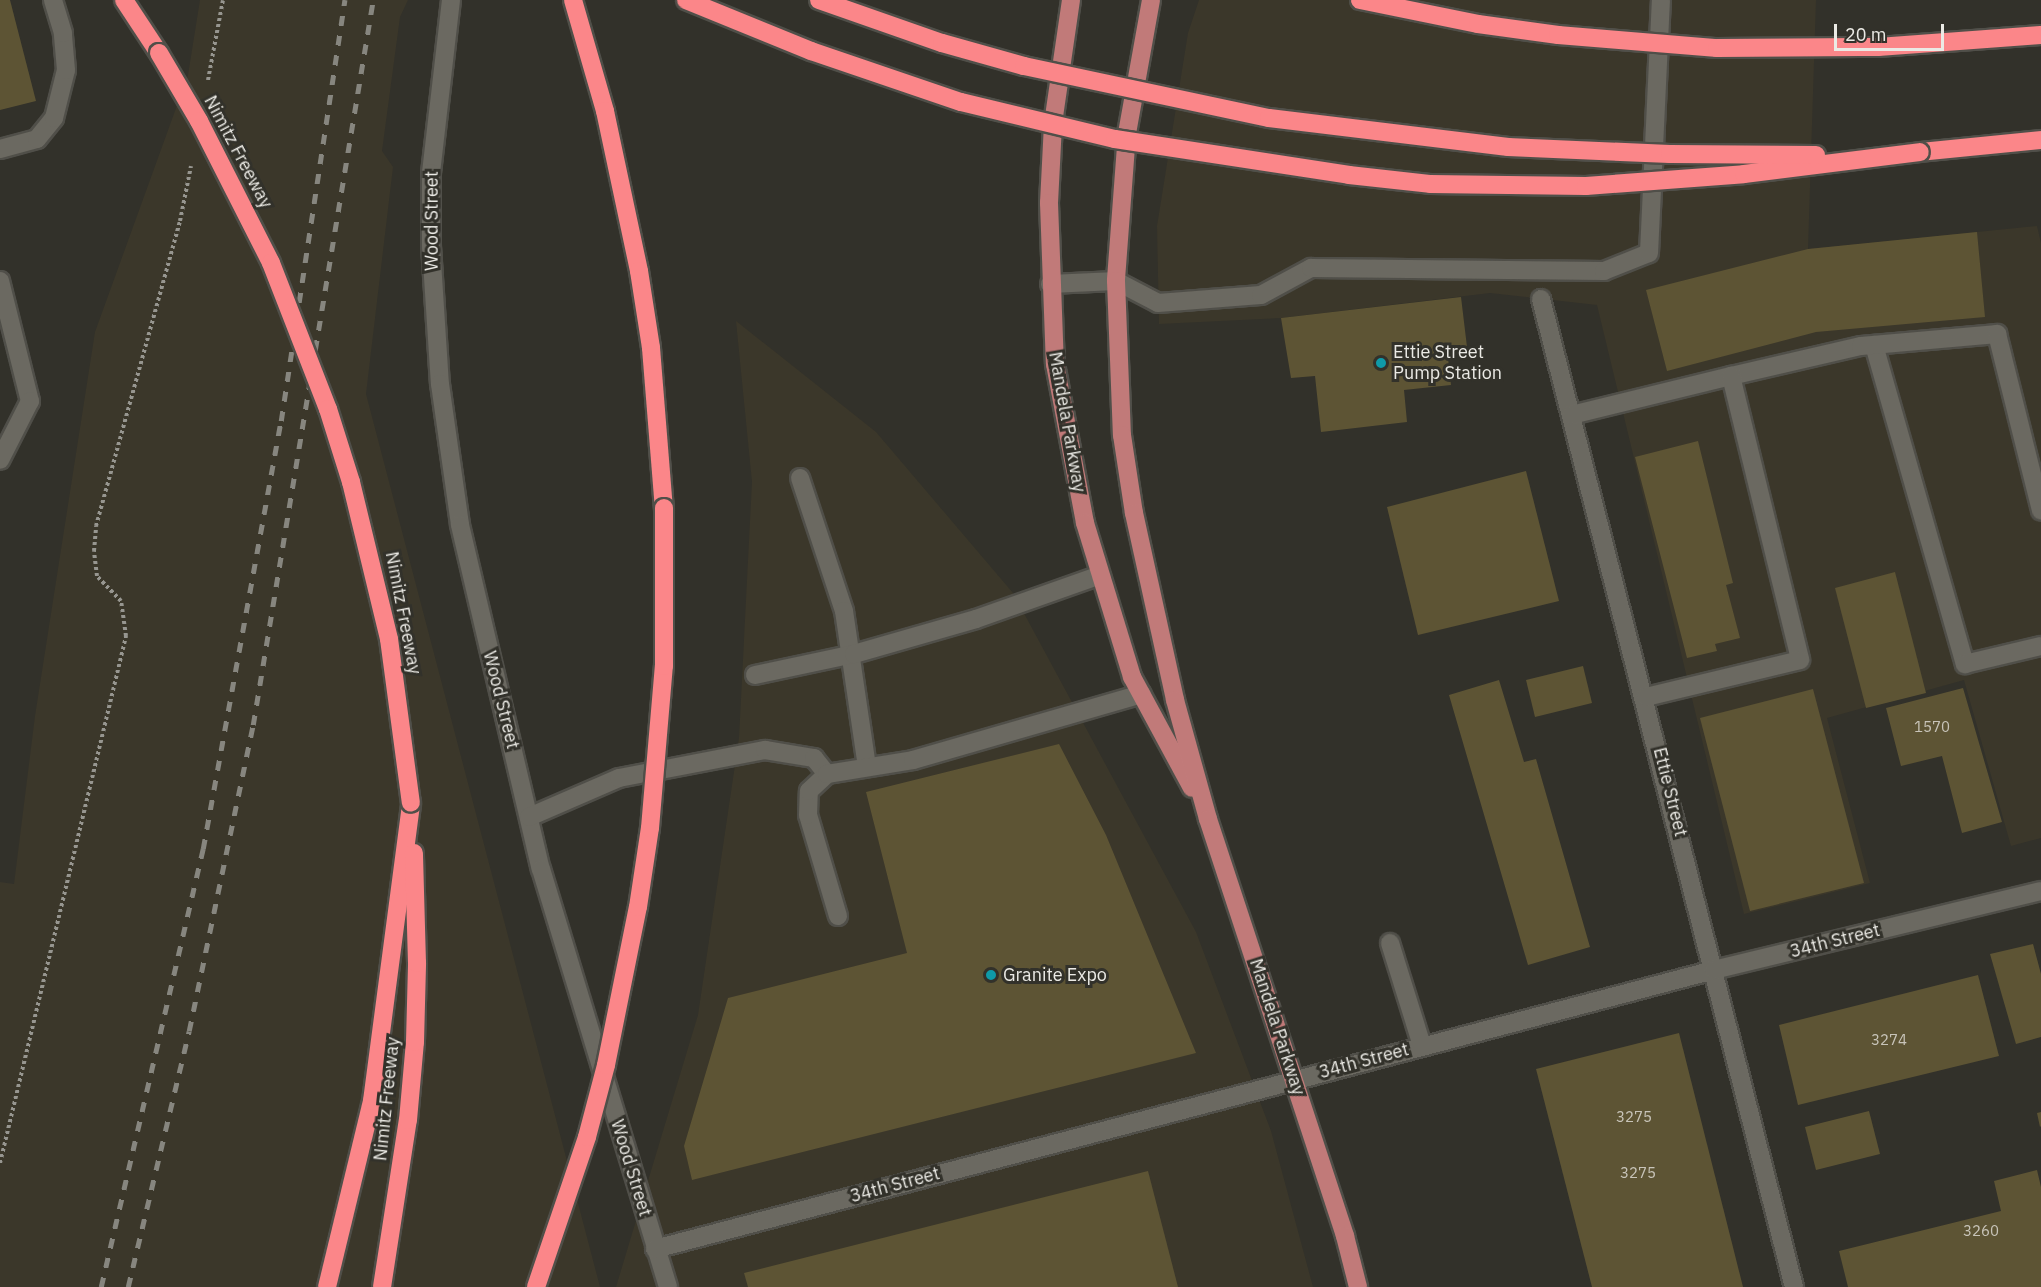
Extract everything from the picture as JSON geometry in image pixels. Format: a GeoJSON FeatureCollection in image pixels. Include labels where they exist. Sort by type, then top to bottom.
{"type":"FeatureCollection","features":[{"type":"Feature","properties":{"kind":"highway","name":"Nimitz Freeway"},"geometry":{"type":"LineString","coordinates":[[124,0],[200,121],[237,191],[275,273],[328,409],[354,493],[389,639],[411,803],[417,951],[415,1042],[408,1120],[382,1287]]}},
{"type":"Feature","properties":{"kind":"highway"},"geometry":{"type":"LineString","coordinates":[[536,1287],[587,1137],[624,985],[650,828],[664,666],[664,508],[651,348],[623,189],[573,0]]}},
{"type":"Feature","properties":{"kind":"highway"},"geometry":{"type":"LineString","coordinates":[[686,0],[811,51],[961,102],[1115,139],[1349,175],[1430,184],[1586,186],[1744,174],[1920,152],[2041,140]]}},
{"type":"Feature","properties":{"kind":"highway"},"geometry":{"type":"LineString","coordinates":[[819,0],[942,43],[1047,72],[1269,118],[1351,130],[1508,147],[1659,154],[1920,152]]}},
{"type":"Feature","properties":{"kind":"highway"},"geometry":{"type":"LineString","coordinates":[[1360,0],[1547,33],[1717,48],[1878,47],[2041,35]]}},
{"type":"Feature","properties":{"kind":"highway"},"geometry":{"type":"LineString","coordinates":[[327,1287],[359,1166],[378,1068],[411,803]]}},
{"type":"Feature","properties":{"kind":"main road","name":"Mandela Parkway"},"geometry":{"type":"LineString","coordinates":[[1071,0],[1053,124],[1050,284],[1054,364],[1068,443],[1100,575],[1132,677],[1208,819]]}},
{"type":"Feature","properties":{"kind":"main road","name":"Mandela Parkway"},"geometry":{"type":"LineString","coordinates":[[1151,0],[1126,133],[1116,281],[1122,435],[1134,513],[1175,700],[1208,819],[1345,1236],[1358,1287]]}},
{"type":"Feature","properties":{"kind":"main road","name":"Mandela Parkway"},"geometry":{"type":"LineString","coordinates":[[1345,1236],[1368,1287]]}},
{"type":"Feature","properties":{"kind":"street"},"geometry":{"type":"LineString","coordinates":[[0,149],[37,139],[54,118],[66,70],[63,33],[53,0]]}},
{"type":"Feature","properties":{"kind":"street","name":"Wood Street"},"geometry":{"type":"LineString","coordinates":[[451,0],[431,173],[431,246],[440,384],[460,525],[529,817],[668,1287]]}},
{"type":"Feature","properties":{"kind":"street"},"geometry":{"type":"LineString","coordinates":[[1050,284],[1116,281],[1158,303],[1262,295],[1311,268],[1604,271],[1649,253],[1661,0]]}},
{"type":"Feature","properties":{"kind":"street"},"geometry":{"type":"LineString","coordinates":[[0,280],[30,401],[0,460]]}},
{"type":"Feature","properties":{"kind":"street","name":"Ettie Street"},"geometry":{"type":"LineString","coordinates":[[1541,299],[1646,697],[1794,1287]]}},
{"type":"Feature","properties":{"kind":"street"},"geometry":{"type":"LineString","coordinates":[[1571,415],[1731,376],[1874,345],[1997,334],[2041,511]]}},
{"type":"Feature","properties":{"kind":"street"},"geometry":{"type":"LineString","coordinates":[[1874,345],[1965,664],[2041,646]]}},
{"type":"Feature","properties":{"kind":"street"},"geometry":{"type":"LineString","coordinates":[[1646,697],[1800,660],[1731,376]]}},
{"type":"Feature","properties":{"kind":"street"},"geometry":{"type":"LineString","coordinates":[[800,478],[844,612],[848,655],[867,766]]}},
{"type":"Feature","properties":{"kind":"street"},"geometry":{"type":"LineString","coordinates":[[755,675],[848,655],[976,619],[1100,575]]}},
{"type":"Feature","properties":{"kind":"street"},"geometry":{"type":"LineString","coordinates":[[838,916],[808,815],[809,791],[827,774],[913,760],[1142,694]]}},
{"type":"Feature","properties":{"kind":"street"},"geometry":{"type":"LineString","coordinates":[[529,817],[619,778],[765,750],[814,758],[827,774]]}},
{"type":"Feature","properties":{"kind":"street","name":"34th Street"},"geometry":{"type":"LineString","coordinates":[[655,1249],[1714,970],[2041,891]]}},
{"type":"Feature","properties":{"kind":"street"},"geometry":{"type":"LineString","coordinates":[[1390,943],[1422,1046]]}},
{"type":"Feature","properties":{"kind":"path"},"geometry":{"type":"LineString","coordinates":[[207,82],[223,0]]}},
{"type":"Feature","properties":{"kind":"path"},"geometry":{"type":"LineString","coordinates":[[0,1163],[126,636],[121,601],[98,576],[94,551],[96,526],[180,221],[191,163]]}},
{"type":"Feature","properties":{"kind":"shaded area"},"geometry":{"type":"Polygon","coordinates":[[[200,0],[408,0],[400,17],[382,151],[393,167],[366,394],[600,1287],[0,1287],[0,882],[14,884],[35,716],[95,332],[188,75],[200,0]]]}},
{"type":"Feature","properties":{"kind":"shaded area"},"geometry":{"type":"Polygon","coordinates":[[[1199,0],[1816,0],[1808,249],[2037,226],[2041,243],[2041,838],[2011,846],[1964,680],[1827,718],[1870,883],[1744,914],[1597,305],[1490,293],[1281,318],[1159,324],[1157,226],[1188,33],[1199,0]]]}},
{"type":"Feature","properties":{"kind":"shaded area"},"geometry":{"type":"Polygon","coordinates":[[[736,321],[876,432],[1013,593],[1196,932],[1271,1131],[1313,1287],[616,1287],[698,1015],[739,738],[752,482],[736,321]]]}},
{"type":"Feature","properties":{"kind":"building"},"geometry":{"type":"Polygon","coordinates":[[[0,0],[10,0],[36,101],[0,110],[0,0]]]}},
{"type":"Feature","properties":{"kind":"building"},"geometry":{"type":"Polygon","coordinates":[[[1977,232],[1985,317],[1816,332],[1667,371],[1646,290],[1808,249],[1977,232]]]}},
{"type":"Feature","properties":{"kind":"building","name":"Ettie Street Pump Station"},"geometry":{"type":"Polygon","coordinates":[[[1461,297],[1467,347],[1447,349],[1451,385],[1404,390],[1407,422],[1321,432],[1315,376],[1291,378],[1281,318],[1461,297]]]}},
{"type":"Feature","properties":{"kind":"building"},"geometry":{"type":"Polygon","coordinates":[[[1698,441],[1733,583],[1726,585],[1740,638],[1715,644],[1717,651],[1687,658],[1635,457],[1698,441]]]}},
{"type":"Feature","properties":{"kind":"building"},"geometry":{"type":"Polygon","coordinates":[[[1526,471],[1559,601],[1418,635],[1387,507],[1526,471]]]}},
{"type":"Feature","properties":{"kind":"building"},"geometry":{"type":"Polygon","coordinates":[[[1895,572],[1926,693],[1866,708],[1835,588],[1895,572]]]}},
{"type":"Feature","properties":{"kind":"building"},"geometry":{"type":"Polygon","coordinates":[[[1583,666],[1592,703],[1535,717],[1526,680],[1583,666]]]}},
{"type":"Feature","properties":{"kind":"building"},"geometry":{"type":"Polygon","coordinates":[[[1499,680],[1524,762],[1536,759],[1590,947],[1528,965],[1449,695],[1499,680]]]}},
{"type":"Feature","properties":{"kind":"building"},"geometry":{"type":"Polygon","coordinates":[[[1963,688],[2002,822],[1962,833],[1942,756],[1901,766],[1886,708],[1963,688]]]}},
{"type":"Feature","properties":{"kind":"building"},"geometry":{"type":"Polygon","coordinates":[[[1813,689],[1864,883],[1750,911],[1700,718],[1813,689]]]}},
{"type":"Feature","properties":{"kind":"building","name":"Granite Expo"},"geometry":{"type":"Polygon","coordinates":[[[1059,744],[1106,835],[1196,1053],[692,1180],[684,1146],[728,998],[907,953],[866,792],[1059,744]]]}},
{"type":"Feature","properties":{"kind":"building"},"geometry":{"type":"Polygon","coordinates":[[[2033,944],[2041,974],[2041,1037],[2016,1044],[1990,954],[2033,944]]]}},
{"type":"Feature","properties":{"kind":"building"},"geometry":{"type":"Polygon","coordinates":[[[1978,975],[1999,1056],[1798,1105],[1779,1025],[1978,975]]]}},
{"type":"Feature","properties":{"kind":"building"},"geometry":{"type":"Polygon","coordinates":[[[1679,1033],[1743,1287],[1592,1287],[1536,1069],[1679,1033]]]}},
{"type":"Feature","properties":{"kind":"building"},"geometry":{"type":"Polygon","coordinates":[[[1869,1111],[1880,1154],[1816,1170],[1805,1127],[1869,1111]]]}},
{"type":"Feature","properties":{"kind":"building"},"geometry":{"type":"Polygon","coordinates":[[[2041,1112],[2041,1126],[2040,1127],[2037,1113],[2041,1112]]]}},
{"type":"Feature","properties":{"kind":"building"},"geometry":{"type":"Polygon","coordinates":[[[2037,1170],[2041,1187],[2041,1287],[1848,1287],[1839,1251],[2001,1211],[1994,1181],[2037,1170]]]}},
{"type":"Feature","properties":{"kind":"building"},"geometry":{"type":"Polygon","coordinates":[[[1148,1171],[1178,1287],[748,1287],[744,1273],[1148,1171]]]}},
{"type":"Feature","properties":{"kind":"railway"},"geometry":{"type":"LineString","coordinates":[[101,1287],[203,849],[281,421],[345,0]]}},
{"type":"Feature","properties":{"kind":"railway"},"geometry":{"type":"LineString","coordinates":[[128,1287],[189,1031],[253,725],[373,0]]}},
{"type":"Feature","properties":{"kind":"place","name":"Ettie Street Pump Station"},"geometry":{"type":"Point","coordinates":[1381,363]}},
{"type":"Feature","properties":{"kind":"place","name":"Granite Expo"},"geometry":{"type":"Point","coordinates":[991,975]}}]}
